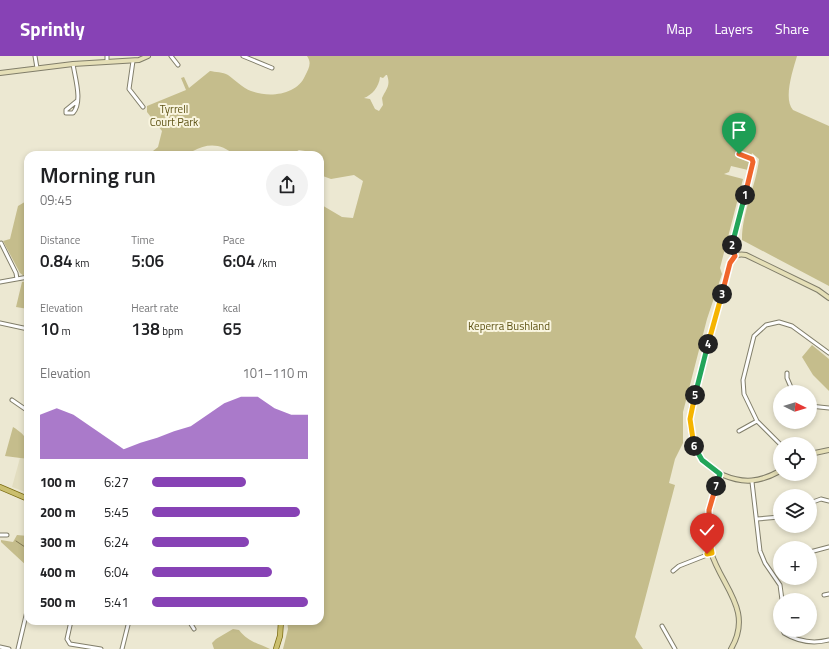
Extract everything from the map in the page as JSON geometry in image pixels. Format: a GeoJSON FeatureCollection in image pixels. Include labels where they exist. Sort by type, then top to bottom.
{"type":"FeatureCollection","features":[{"type":"Feature","properties":{"kind":"main road"},"geometry":{"type":"LineString","coordinates":[[0,487],[24,497]]}},
{"type":"Feature","properties":{"kind":"main road"},"geometry":{"type":"LineString","coordinates":[[276,649],[280,636],[281,625]]}},
{"type":"Feature","properties":{"kind":"street"},"geometry":{"type":"LineString","coordinates":[[35,56],[37,68]]}},
{"type":"Feature","properties":{"kind":"street"},"geometry":{"type":"LineString","coordinates":[[107,56],[107,61]]}},
{"type":"Feature","properties":{"kind":"street"},"geometry":{"type":"LineString","coordinates":[[0,73],[73,64],[107,61],[133,61],[148,56]]}},
{"type":"Feature","properties":{"kind":"street"},"geometry":{"type":"LineString","coordinates":[[171,56],[178,65]]}},
{"type":"Feature","properties":{"kind":"street"},"geometry":{"type":"LineString","coordinates":[[243,56],[272,68]]}},
{"type":"Feature","properties":{"kind":"street"},"geometry":{"type":"LineString","coordinates":[[133,61],[130,89],[144,107]]}},
{"type":"Feature","properties":{"kind":"street"},"geometry":{"type":"LineString","coordinates":[[73,64],[77,101],[74,111],[70,114],[66,113],[66,110],[77,101]]}},
{"type":"Feature","properties":{"kind":"street"},"geometry":{"type":"LineString","coordinates":[[735,256],[731,247],[753,162],[752,159],[739,154],[739,137]]}},
{"type":"Feature","properties":{"kind":"street"},"geometry":{"type":"LineString","coordinates":[[1,243],[16,273],[16,279]]}},
{"type":"Feature","properties":{"kind":"street"},"geometry":{"type":"LineString","coordinates":[[773,474],[764,479],[752,482],[733,480],[720,474],[702,460],[695,448],[690,419],[691,409],[730,263],[735,256],[740,254],[746,255],[818,290],[829,298]]}},
{"type":"Feature","properties":{"kind":"street"},"geometry":{"type":"LineString","coordinates":[[0,282],[24,278]]}},
{"type":"Feature","properties":{"kind":"street"},"geometry":{"type":"LineString","coordinates":[[773,437],[757,421],[744,394],[743,380],[754,336],[766,325],[779,322],[792,326],[829,353]]}},
{"type":"Feature","properties":{"kind":"street"},"geometry":{"type":"LineString","coordinates":[[0,323],[24,329]]}},
{"type":"Feature","properties":{"kind":"street"},"geometry":{"type":"LineString","coordinates":[[787,373],[790,385]]}},
{"type":"Feature","properties":{"kind":"street"},"geometry":{"type":"LineString","coordinates":[[12,400],[24,408]]}},
{"type":"Feature","properties":{"kind":"street"},"geometry":{"type":"LineString","coordinates":[[817,407],[829,408]]}},
{"type":"Feature","properties":{"kind":"street"},"geometry":{"type":"LineString","coordinates":[[739,431],[757,421]]}},
{"type":"Feature","properties":{"kind":"street"},"geometry":{"type":"LineString","coordinates":[[817,453],[829,450]]}},
{"type":"Feature","properties":{"kind":"street"},"geometry":{"type":"LineString","coordinates":[[720,474],[709,510],[708,528],[712,553],[738,608],[737,633],[731,649]]}},
{"type":"Feature","properties":{"kind":"street"},"geometry":{"type":"LineString","coordinates":[[752,482],[760,551],[765,563],[780,585],[781,593]]}},
{"type":"Feature","properties":{"kind":"street"},"geometry":{"type":"LineString","coordinates":[[817,501],[829,501]]}},
{"type":"Feature","properties":{"kind":"street"},"geometry":{"type":"LineString","coordinates":[[757,519],[773,518]]}},
{"type":"Feature","properties":{"kind":"street"},"geometry":{"type":"LineString","coordinates":[[0,535],[7,535]]}},
{"type":"Feature","properties":{"kind":"street"},"geometry":{"type":"LineString","coordinates":[[817,550],[829,547]]}},
{"type":"Feature","properties":{"kind":"street"},"geometry":{"type":"LineString","coordinates":[[673,571],[679,566],[712,553]]}},
{"type":"Feature","properties":{"kind":"street"},"geometry":{"type":"LineString","coordinates":[[824,595],[829,594]]}},
{"type":"Feature","properties":{"kind":"street"},"geometry":{"type":"LineString","coordinates":[[18,649],[24,624]]}},
{"type":"Feature","properties":{"kind":"street"},"geometry":{"type":"LineString","coordinates":[[71,625],[67,639],[70,644],[101,649]]}},
{"type":"Feature","properties":{"kind":"street"},"geometry":{"type":"LineString","coordinates":[[122,649],[128,625]]}},
{"type":"Feature","properties":{"kind":"street"},"geometry":{"type":"LineString","coordinates":[[192,625],[194,629]]}},
{"type":"Feature","properties":{"kind":"street"},"geometry":{"type":"LineString","coordinates":[[662,626],[675,649]]}},
{"type":"Feature","properties":{"kind":"street"},"geometry":{"type":"LineString","coordinates":[[791,637],[794,639],[819,642],[829,640]]}},
{"type":"Feature","properties":{"kind":"street"},"geometry":{"type":"LineString","coordinates":[[0,647],[8,649]]}},
{"type":"Feature","properties":{"kind":"shaded area"},"geometry":{"type":"Polygon","coordinates":[[[20,458],[24,458],[24,492],[12,487],[20,458]]]}},
{"type":"Feature","properties":{"kind":"green space","name":"Keperra Bushland"},"geometry":{"type":"Polygon","coordinates":[[[307,56],[797,56],[790,84],[790,105],[793,110],[829,126],[829,286],[742,240],[744,219],[759,159],[752,153],[748,170],[731,166],[729,172],[724,174],[743,179],[720,268],[722,274],[707,319],[683,412],[683,443],[675,459],[669,483],[675,485],[635,637],[643,649],[283,649],[288,629],[288,625],[324,625],[324,206],[342,217],[353,218],[363,181],[354,175],[331,179],[324,176],[324,151],[229,151],[219,146],[209,146],[198,148],[193,151],[153,151],[158,147],[162,131],[147,112],[147,106],[186,90],[181,78],[184,77],[189,88],[210,71],[226,74],[251,91],[266,94],[282,93],[296,87],[301,82],[309,68],[310,63],[307,56]],[[387,75],[383,78],[380,77],[375,90],[364,98],[370,99],[375,109],[379,111],[383,105],[382,98],[388,85],[387,75]]]}},
{"type":"Feature","properties":{"kind":"green space"},"geometry":{"type":"Polygon","coordinates":[[[24,202],[24,276],[20,273],[3,241],[10,239],[18,206],[24,202]]]}},
{"type":"Feature","properties":{"kind":"green space"},"geometry":{"type":"Polygon","coordinates":[[[22,282],[24,282],[24,308],[16,307],[22,282]]]}},
{"type":"Feature","properties":{"kind":"green space"},"geometry":{"type":"Polygon","coordinates":[[[812,345],[829,359],[829,391],[813,375],[802,357],[812,345]]]}},
{"type":"Feature","properties":{"kind":"green space"},"geometry":{"type":"Polygon","coordinates":[[[13,427],[24,436],[24,458],[5,456],[13,427]]]}},
{"type":"Feature","properties":{"kind":"green space"},"geometry":{"type":"Polygon","coordinates":[[[17,535],[24,536],[24,563],[1,542],[1,540],[13,542],[17,535]]]}},
{"type":"Feature","properties":{"kind":"green space"},"geometry":{"type":"Polygon","coordinates":[[[233,629],[239,630],[250,640],[270,649],[214,649],[212,643],[233,629]]]}},
{"type":"Feature","properties":{"kind":"waterway"},"geometry":{"type":"LineString","coordinates":[[16,541],[24,546]]}},
{"type":"Feature","properties":{"kind":"route"},"geometry":{"type":"LineString","coordinates":[[707,554],[712,553],[708,528],[709,510],[720,474],[702,460],[695,448],[690,429],[690,419],[691,409],[730,263],[735,256],[731,247],[753,162],[752,159],[739,154]]}},
{"type":"Feature","properties":{"kind":"park label","name":"Tyrrell Court Park"},"geometry":{"type":"Point","coordinates":[174,115]}}]}
